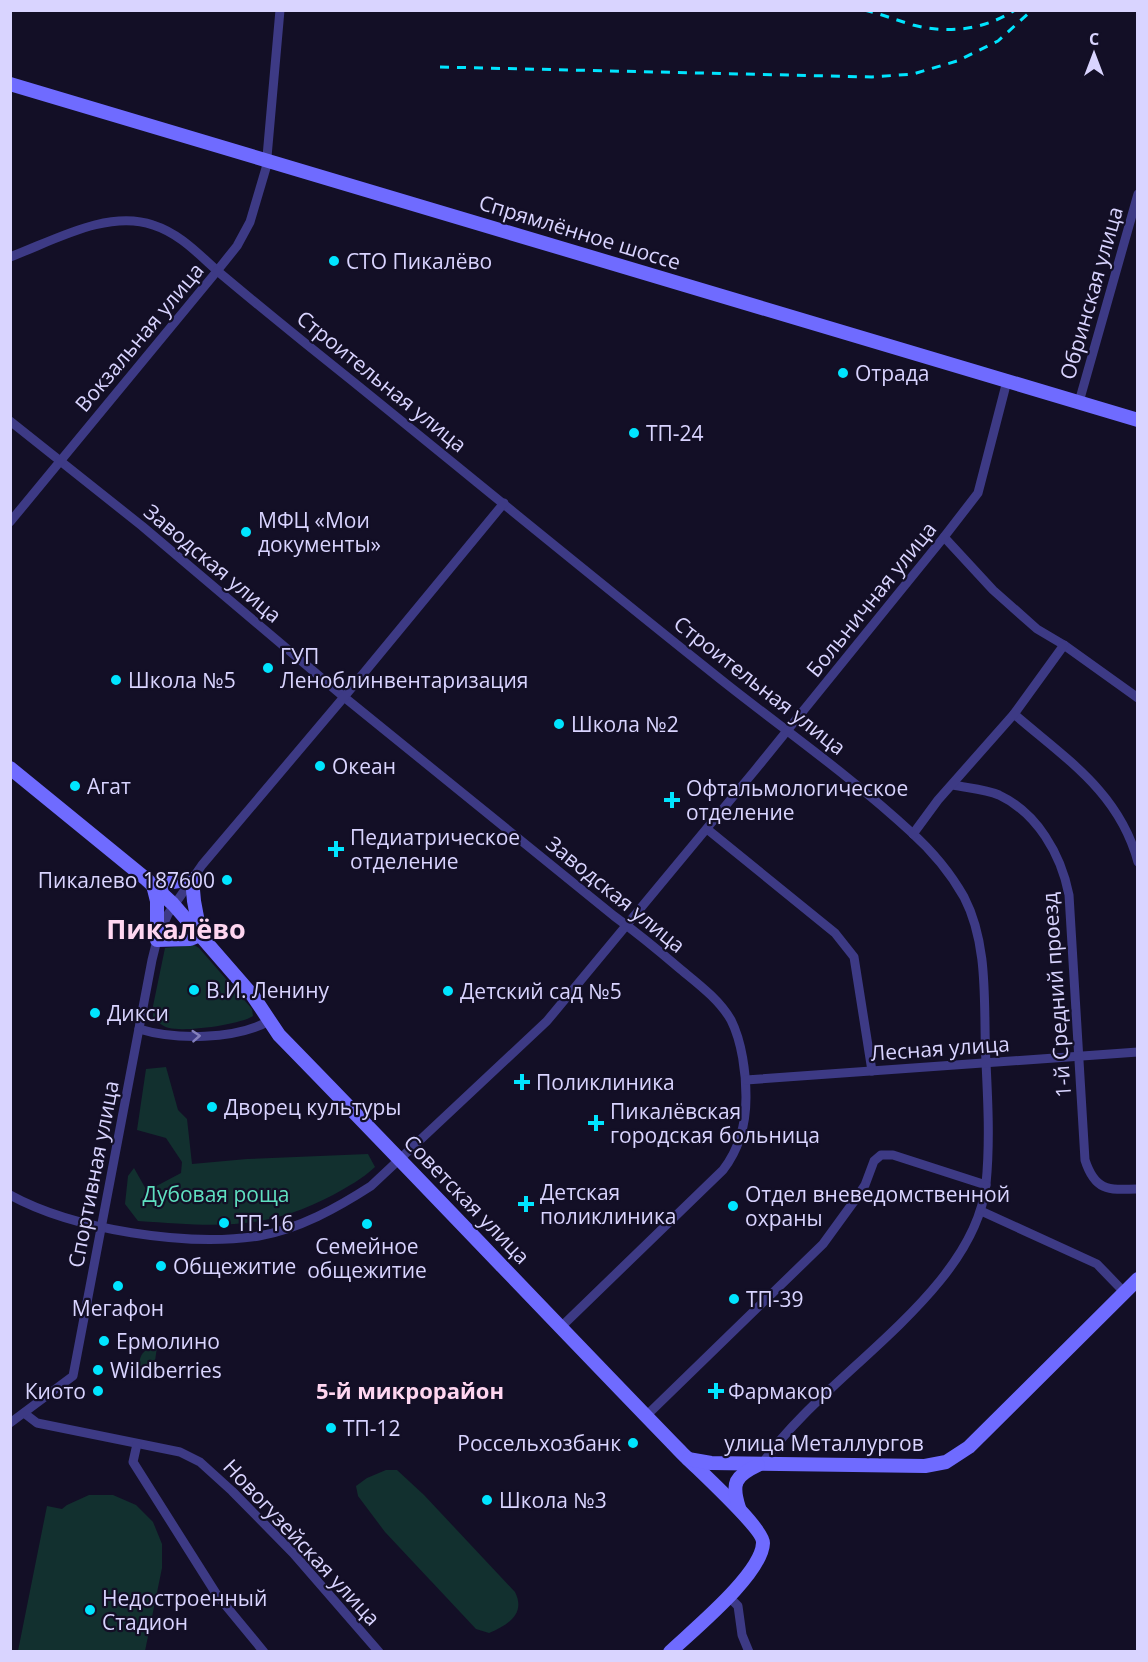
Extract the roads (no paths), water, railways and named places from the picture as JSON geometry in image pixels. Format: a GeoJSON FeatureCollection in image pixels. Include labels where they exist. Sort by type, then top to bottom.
{"type":"FeatureCollection","features":[{"type":"Feature","properties":{"kind":"street","name":"Вокзальная улица"},"geometry":{"type":"LineString","coordinates":[[10,522],[237,246],[250,222],[266,161],[280,10]]}},
{"type":"Feature","properties":{"kind":"street","name":"Спрямлённое шоссе"},"geometry":{"type":"LineString","coordinates":[[10,84],[1137,420]]}},
{"type":"Feature","properties":{"kind":"street","name":"Обринская улица"},"geometry":{"type":"LineString","coordinates":[[1079,402],[1137,194]]}},
{"type":"Feature","properties":{"kind":"street","name":"Строительная улица"},"geometry":{"type":"LineString","coordinates":[[10,257],[81,230],[122,219],[142,221],[159,227],[186,242],[217,271],[729,686],[820,754],[913,834],[946,871],[965,899],[977,935],[982,972],[989,1115],[986,1185],[981,1211],[954,1262],[927,1298],[776,1442],[762,1464]]}},
{"type":"Feature","properties":{"kind":"street","name":"Больничная улица"},"geometry":{"type":"LineString","coordinates":[[10,1195],[46,1212],[102,1226],[184,1239],[217,1240],[261,1236],[308,1221],[344,1204],[371,1186],[547,1021],[707,829],[944,537],[978,492],[1007,381]]}},
{"type":"Feature","properties":{"kind":"street","name":"Заводская улица"},"geometry":{"type":"LineString","coordinates":[[10,421],[142,526],[344,697],[708,992],[730,1020],[738,1043],[746,1080],[744,1127],[738,1145],[723,1170],[561,1327]]}},
{"type":"Feature","properties":{"kind":"street","name":"Спортивная улица"},"geometry":{"type":"LineString","coordinates":[[10,1423],[73,1376],[157,940],[174,904],[240,819],[504,503]]}},
{"type":"Feature","properties":{"kind":"street"},"geometry":{"type":"LineString","coordinates":[[944,537],[993,590],[1037,629],[1064,645],[1137,698]]}},
{"type":"Feature","properties":{"kind":"street"},"geometry":{"type":"LineString","coordinates":[[913,834],[938,800],[1014,714],[1064,645]]}},
{"type":"Feature","properties":{"kind":"street"},"geometry":{"type":"LineString","coordinates":[[1014,714],[1093,782],[1109,800],[1124,824],[1137,862]]}},
{"type":"Feature","properties":{"kind":"street","name":"Советская улица"},"geometry":{"type":"LineString","coordinates":[[10,768],[174,904],[253,996],[279,1035],[646,1416],[740,1510],[764,1541],[760,1559],[728,1596]]}},
{"type":"Feature","properties":{"kind":"street","name":"1-й Средний проезд"},"geometry":{"type":"LineString","coordinates":[[953,785],[996,794],[1016,805],[1046,837],[1058,858],[1069,895],[1084,1160],[1095,1182],[1102,1188],[1137,1189]]}},
{"type":"Feature","properties":{"kind":"street"},"geometry":{"type":"LineString","coordinates":[[707,829],[835,933],[854,957],[872,1071]]}},
{"type":"Feature","properties":{"kind":"street"},"geometry":{"type":"LineString","coordinates":[[192,879],[200,935],[190,939],[157,940],[157,901],[153,885],[192,879]]}},
{"type":"Feature","properties":{"kind":"street"},"geometry":{"type":"LineString","coordinates":[[139,1029],[180,1037],[229,1033],[257,1027],[268,1021]]}},
{"type":"Feature","properties":{"kind":"street","name":"Лесная улица"},"geometry":{"type":"LineString","coordinates":[[746,1080],[1137,1052]]}},
{"type":"Feature","properties":{"kind":"street"},"geometry":{"type":"LineString","coordinates":[[646,1416],[823,1244],[865,1185],[874,1161],[881,1155],[894,1155],[986,1185]]}},
{"type":"Feature","properties":{"kind":"street"},"geometry":{"type":"LineString","coordinates":[[981,1211],[1097,1264],[1124,1292]]}},
{"type":"Feature","properties":{"kind":"street","name":"улица Металлургов"},"geometry":{"type":"LineString","coordinates":[[688,1459],[711,1463],[925,1466],[946,1462],[969,1447],[1137,1279]]}},
{"type":"Feature","properties":{"kind":"street","name":"Новогузейская улица"},"geometry":{"type":"LineString","coordinates":[[24,1413],[37,1423],[180,1452],[200,1462],[293,1553],[379,1652]]}},
{"type":"Feature","properties":{"kind":"street"},"geometry":{"type":"LineString","coordinates":[[137,1444],[133,1462],[217,1595],[264,1652]]}},
{"type":"Feature","properties":{"kind":"street"},"geometry":{"type":"LineString","coordinates":[[740,1510],[735,1494],[738,1478],[743,1472],[762,1464]]}},
{"type":"Feature","properties":{"kind":"street"},"geometry":{"type":"LineString","coordinates":[[670,1652],[728,1596],[738,1606],[742,1635],[749,1652]]}},
{"type":"Feature","properties":{"kind":"railway"},"geometry":{"type":"LineString","coordinates":[[864,10],[913,25],[939,29],[978,26],[1015,10]]}},
{"type":"Feature","properties":{"kind":"railway"},"geometry":{"type":"LineString","coordinates":[[440,67],[872,77],[913,74],[957,61],[998,41],[1032,10]]}},
{"type":"Feature","properties":{"kind":"place","name":"СТО Пикалёво"},"geometry":{"type":"Point","coordinates":[334,261]}},
{"type":"Feature","properties":{"kind":"place","name":"Отрада"},"geometry":{"type":"Point","coordinates":[843,373]}},
{"type":"Feature","properties":{"kind":"place","name":"ТП-24"},"geometry":{"type":"Point","coordinates":[634,433]}},
{"type":"Feature","properties":{"kind":"place","name":"МФЦ «Мои документы»"},"geometry":{"type":"Point","coordinates":[246,532]}},
{"type":"Feature","properties":{"kind":"place","name":"ГУП Леноблинвентаризация"},"geometry":{"type":"Point","coordinates":[268,668]}},
{"type":"Feature","properties":{"kind":"place","name":"Школа №5"},"geometry":{"type":"Point","coordinates":[116,680]}},
{"type":"Feature","properties":{"kind":"place","name":"Школа №2"},"geometry":{"type":"Point","coordinates":[559,724]}},
{"type":"Feature","properties":{"kind":"place","name":"Океан"},"geometry":{"type":"Point","coordinates":[320,766]}},
{"type":"Feature","properties":{"kind":"place","name":"Агат"},"geometry":{"type":"Point","coordinates":[75,786]}},
{"type":"Feature","properties":{"kind":"place","name":"Офтальмологическое отделение"},"geometry":{"type":"Point","coordinates":[672,800]}},
{"type":"Feature","properties":{"kind":"place","name":"Педиатрическое отделение"},"geometry":{"type":"Point","coordinates":[336,849]}},
{"type":"Feature","properties":{"kind":"place","name":"Пикалево 187600"},"geometry":{"type":"Point","coordinates":[227,880]}},
{"type":"Feature","properties":{"kind":"place","name":"В.И. Ленину"},"geometry":{"type":"Point","coordinates":[194,990]}},
{"type":"Feature","properties":{"kind":"place","name":"Детский сад №5"},"geometry":{"type":"Point","coordinates":[448,991]}},
{"type":"Feature","properties":{"kind":"place","name":"Дикси"},"geometry":{"type":"Point","coordinates":[95,1013]}},
{"type":"Feature","properties":{"kind":"place","name":"Поликлиника"},"geometry":{"type":"Point","coordinates":[522,1082]}},
{"type":"Feature","properties":{"kind":"place","name":"Дворец культуры"},"geometry":{"type":"Point","coordinates":[212,1107]}},
{"type":"Feature","properties":{"kind":"place","name":"Пикалёвская городская больница"},"geometry":{"type":"Point","coordinates":[596,1123]}},
{"type":"Feature","properties":{"kind":"place","name":"Детская поликлиника"},"geometry":{"type":"Point","coordinates":[526,1204]}},
{"type":"Feature","properties":{"kind":"place","name":"Отдел вневедомственной охраны"},"geometry":{"type":"Point","coordinates":[733,1206]}},
{"type":"Feature","properties":{"kind":"place","name":"ТП-16"},"geometry":{"type":"Point","coordinates":[224,1223]}},
{"type":"Feature","properties":{"kind":"place","name":"Семейное общежитие"},"geometry":{"type":"Point","coordinates":[367,1224]}},
{"type":"Feature","properties":{"kind":"place","name":"Общежитие"},"geometry":{"type":"Point","coordinates":[161,1266]}},
{"type":"Feature","properties":{"kind":"place","name":"Мегафон"},"geometry":{"type":"Point","coordinates":[118,1286]}},
{"type":"Feature","properties":{"kind":"place","name":"ТП-39"},"geometry":{"type":"Point","coordinates":[734,1299]}},
{"type":"Feature","properties":{"kind":"place","name":"Ермолино"},"geometry":{"type":"Point","coordinates":[104,1341]}},
{"type":"Feature","properties":{"kind":"place","name":"Wildberries"},"geometry":{"type":"Point","coordinates":[98,1370]}},
{"type":"Feature","properties":{"kind":"place","name":"Киото"},"geometry":{"type":"Point","coordinates":[98,1391]}},
{"type":"Feature","properties":{"kind":"place","name":"Фармакор"},"geometry":{"type":"Point","coordinates":[716,1391]}},
{"type":"Feature","properties":{"kind":"place","name":"ТП-12"},"geometry":{"type":"Point","coordinates":[331,1428]}},
{"type":"Feature","properties":{"kind":"place","name":"Россельхозбанк"},"geometry":{"type":"Point","coordinates":[633,1443]}},
{"type":"Feature","properties":{"kind":"place","name":"Школа №3"},"geometry":{"type":"Point","coordinates":[487,1500]}},
{"type":"Feature","properties":{"kind":"place","name":"Недостроенный Стадион"},"geometry":{"type":"Point","coordinates":[90,1610]}},
{"type":"Feature","properties":{"kind":"district","name":"Пикалёво"},"geometry":{"type":"Point","coordinates":[176,928]}},
{"type":"Feature","properties":{"kind":"district","name":"5-й микрорайон"},"geometry":{"type":"Point","coordinates":[410,1390]}},
{"type":"Feature","properties":{"kind":"park label","name":"Дубовая роща"},"geometry":{"type":"Point","coordinates":[216,1194]}}]}
